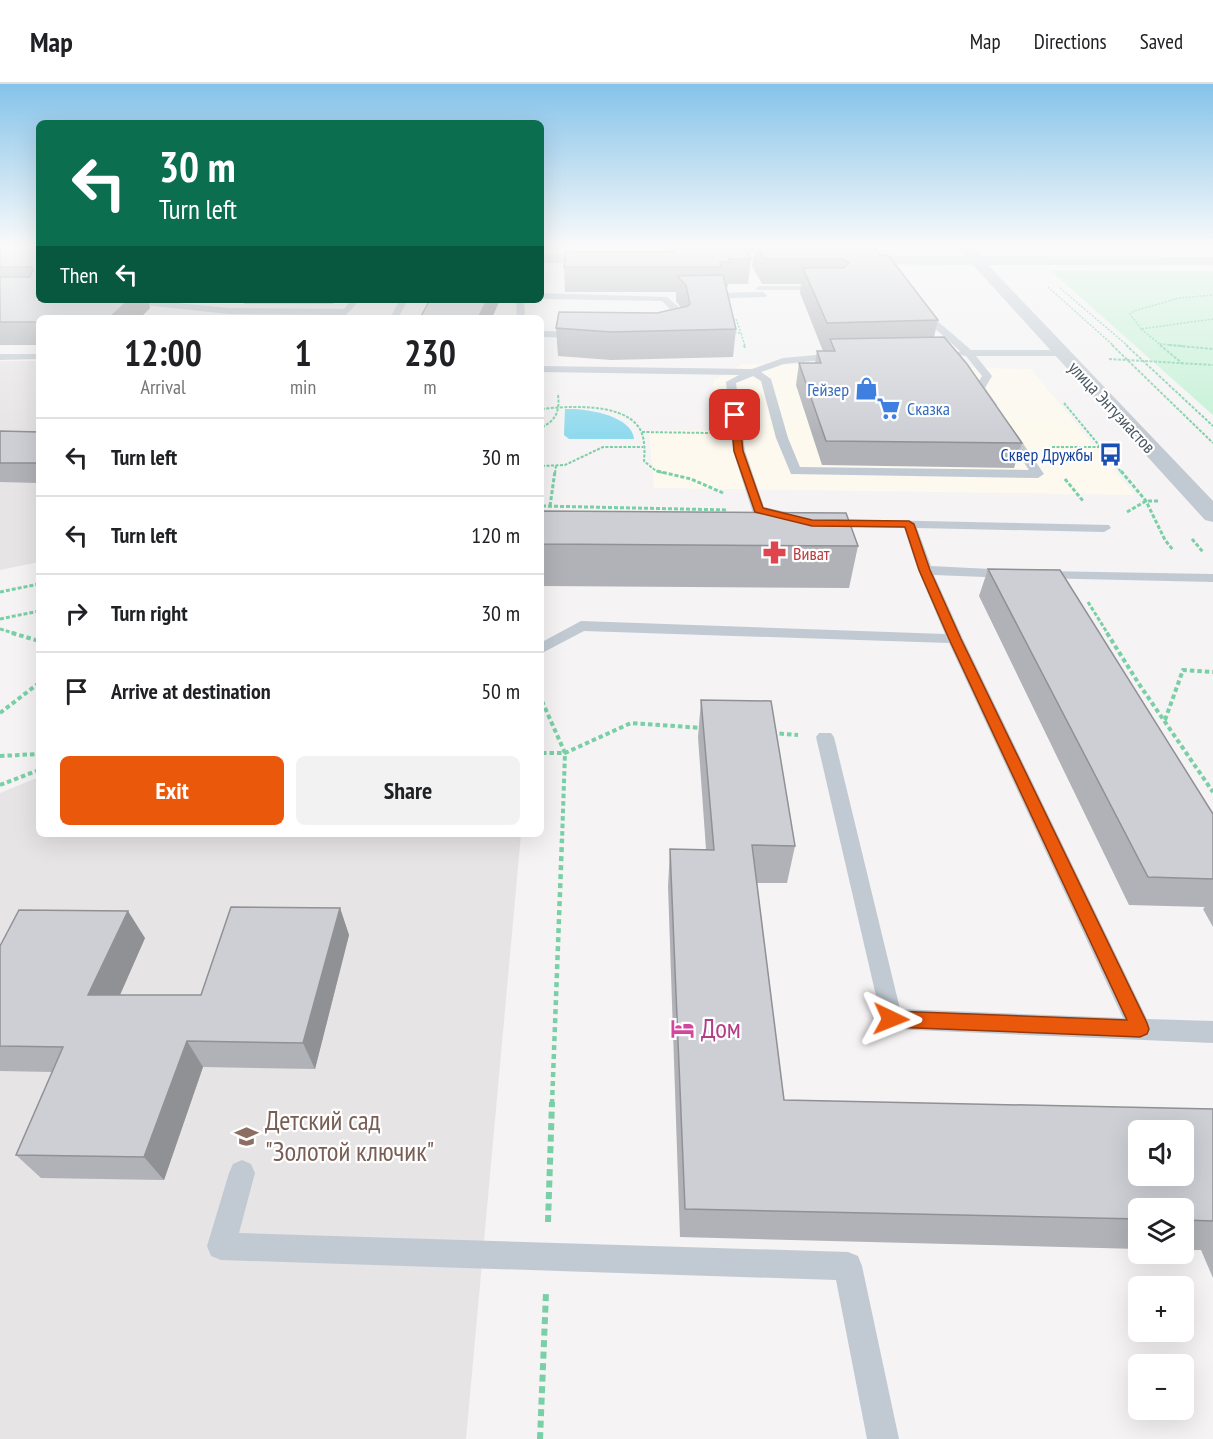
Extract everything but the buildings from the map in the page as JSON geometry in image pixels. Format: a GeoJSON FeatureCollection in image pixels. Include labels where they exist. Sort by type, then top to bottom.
{"type":"FeatureCollection","features":[{"type":"Feature","properties":{"kind":"street"},"geometry":{"type":"LineString","coordinates":[[1031,310],[1070,353],[1213,492]]}},
{"type":"Feature","properties":{"kind":"street","name":"улица Энтузиастов"},"geometry":{"type":"LineString","coordinates":[[1070,353],[1213,515]]}},
{"type":"Feature","properties":{"kind":"lane"},"geometry":{"type":"LineString","coordinates":[[222,310],[347,310]]}},
{"type":"Feature","properties":{"kind":"lane"},"geometry":{"type":"LineString","coordinates":[[671,334],[681,331],[678,310]]}},
{"type":"Feature","properties":{"kind":"lane"},"geometry":{"type":"LineString","coordinates":[[544,369],[753,372],[766,379],[782,438],[795,471],[1038,474],[980,388],[987,376],[969,353],[924,314]]}},
{"type":"Feature","properties":{"kind":"lane"},"geometry":{"type":"LineString","coordinates":[[544,334],[587,335]]}},
{"type":"Feature","properties":{"kind":"lane"},"geometry":{"type":"LineString","coordinates":[[945,353],[1070,353]]}},
{"type":"Feature","properties":{"kind":"lane"},"geometry":{"type":"LineString","coordinates":[[850,355],[783,361],[731,382],[739,451],[759,510],[807,521],[1104,528]]}},
{"type":"Feature","properties":{"kind":"lane"},"geometry":{"type":"LineString","coordinates":[[0,357],[36,357]]}},
{"type":"Feature","properties":{"kind":"lane"},"geometry":{"type":"LineString","coordinates":[[909,524],[924,570],[955,639],[1140,1029]]}},
{"type":"Feature","properties":{"kind":"lane"},"geometry":{"type":"LineString","coordinates":[[924,570],[1072,577],[1213,578]]}},
{"type":"Feature","properties":{"kind":"lane"},"geometry":{"type":"LineString","coordinates":[[544,647],[581,626],[955,639]]}},
{"type":"Feature","properties":{"kind":"lane"},"geometry":{"type":"LineString","coordinates":[[825,737],[891,1019],[1213,1032]]}},
{"type":"Feature","properties":{"kind":"lane"},"geometry":{"type":"LineString","coordinates":[[242,1173],[221,1246],[849,1266],[883,1439]]}},
{"type":"Feature","properties":{"kind":"path"},"geometry":{"type":"LineString","coordinates":[[1073,310],[1131,362],[1213,443]]}},
{"type":"Feature","properties":{"kind":"path"},"geometry":{"type":"LineString","coordinates":[[1084,310],[1147,363],[1213,426]]}},
{"type":"Feature","properties":{"kind":"path"},"geometry":{"type":"LineString","coordinates":[[1137,310],[1130,314],[1141,329],[1184,364]]}},
{"type":"Feature","properties":{"kind":"path"},"geometry":{"type":"LineString","coordinates":[[1141,329],[1213,319]]}},
{"type":"Feature","properties":{"kind":"path"},"geometry":{"type":"LineString","coordinates":[[681,331],[741,333],[753,372]]}},
{"type":"Feature","properties":{"kind":"path"},"geometry":{"type":"LineString","coordinates":[[1159,344],[1213,349]]}},
{"type":"Feature","properties":{"kind":"path"},"geometry":{"type":"LineString","coordinates":[[1070,353],[1131,362],[1213,367]]}},
{"type":"Feature","properties":{"kind":"path"},"geometry":{"type":"LineString","coordinates":[[544,426],[554,420],[561,406],[558,392],[564,374],[561,371]]}},
{"type":"Feature","properties":{"kind":"path"},"geometry":{"type":"LineString","coordinates":[[1059,396],[1146,501],[1165,540]]}},
{"type":"Feature","properties":{"kind":"path"},"geometry":{"type":"LineString","coordinates":[[544,409],[577,406],[613,412],[634,422],[642,432],[644,461],[656,471],[692,479],[759,510]]}},
{"type":"Feature","properties":{"kind":"path"},"geometry":{"type":"LineString","coordinates":[[642,432],[738,434]]}},
{"type":"Feature","properties":{"kind":"path"},"geometry":{"type":"LineString","coordinates":[[1019,446],[1102,447]]}},
{"type":"Feature","properties":{"kind":"path"},"geometry":{"type":"LineString","coordinates":[[544,466],[564,465],[582,459],[603,447],[643,447]]}},
{"type":"Feature","properties":{"kind":"path"},"geometry":{"type":"LineString","coordinates":[[550,506],[556,466]]}},
{"type":"Feature","properties":{"kind":"path"},"geometry":{"type":"LineString","coordinates":[[1072,486],[1084,502]]}},
{"type":"Feature","properties":{"kind":"path"},"geometry":{"type":"LineString","coordinates":[[1072,577],[1213,792]]}},
{"type":"Feature","properties":{"kind":"path"},"geometry":{"type":"LineString","coordinates":[[0,592],[36,585]]}},
{"type":"Feature","properties":{"kind":"path"},"geometry":{"type":"LineString","coordinates":[[0,619],[36,611]]}},
{"type":"Feature","properties":{"kind":"path"},"geometry":{"type":"LineString","coordinates":[[0,629],[36,640]]}},
{"type":"Feature","properties":{"kind":"path"},"geometry":{"type":"LineString","coordinates":[[1164,720],[1183,670],[1213,672]]}},
{"type":"Feature","properties":{"kind":"path"},"geometry":{"type":"LineString","coordinates":[[0,713],[36,684]]}},
{"type":"Feature","properties":{"kind":"path"},"geometry":{"type":"LineString","coordinates":[[544,705],[565,753],[548,1226]]}},
{"type":"Feature","properties":{"kind":"path"},"geometry":{"type":"LineString","coordinates":[[544,753],[565,753],[631,723],[711,728]]}},
{"type":"Feature","properties":{"kind":"path"},"geometry":{"type":"LineString","coordinates":[[768,733],[825,737]]}},
{"type":"Feature","properties":{"kind":"path"},"geometry":{"type":"LineString","coordinates":[[0,756],[36,754]]}},
{"type":"Feature","properties":{"kind":"path"},"geometry":{"type":"LineString","coordinates":[[0,785],[36,771]]}},
{"type":"Feature","properties":{"kind":"path"},"geometry":{"type":"LineString","coordinates":[[540,1439],[546,1285]]}},
{"type":"Feature","properties":{"kind":"shaded area"},"geometry":{"type":"Polygon","coordinates":[[[0,361],[36,361],[36,563],[0,570],[0,361]]]}},
{"type":"Feature","properties":{"kind":"shaded area"},"geometry":{"type":"Polygon","coordinates":[[[742,364],[1031,369],[1135,495],[654,488],[649,431],[716,430],[713,381],[742,364]]]}},
{"type":"Feature","properties":{"kind":"shaded area","name":"Детский сад \"Золотой ключик\""},"geometry":{"type":"Polygon","coordinates":[[[36,778],[36,837],[521,837],[466,1439],[0,1439],[0,793],[36,778]]]}},
{"type":"Feature","properties":{"kind":"green space"},"geometry":{"type":"Polygon","coordinates":[[[1095,310],[1213,310],[1213,415],[1095,310]]]}},
{"type":"Feature","properties":{"kind":"water"},"geometry":{"type":"Polygon","coordinates":[[[565,409],[595,412],[617,419],[631,431],[634,439],[569,439],[564,435],[565,409]]]}},
{"type":"Feature","properties":{"kind":"place","name":"Гейзер"},"geometry":{"type":"Point","coordinates":[867,389]}},
{"type":"Feature","properties":{"kind":"place","name":"Сказка"},"geometry":{"type":"Point","coordinates":[889,408]}},
{"type":"Feature","properties":{"kind":"place","name":"Сквер Дружбы"},"geometry":{"type":"Point","coordinates":[1111,454]}},
{"type":"Feature","properties":{"kind":"place","name":"Виват"},"geometry":{"type":"Point","coordinates":[775,553]}},
{"type":"Feature","properties":{"kind":"place","name":"Дом"},"geometry":{"type":"Point","coordinates":[683,1028]}},
{"type":"Feature","properties":{"kind":"place","name":"Детский сад \"Золотой ключик\""},"geometry":{"type":"Point","coordinates":[247,1136]}},
{"type":"Feature","properties":{"kind":"route"},"geometry":{"type":"LineString","coordinates":[[735,415],[739,451],[759,510],[812,523],[909,524],[924,570],[955,639],[1140,1029],[891,1019]]}}]}
